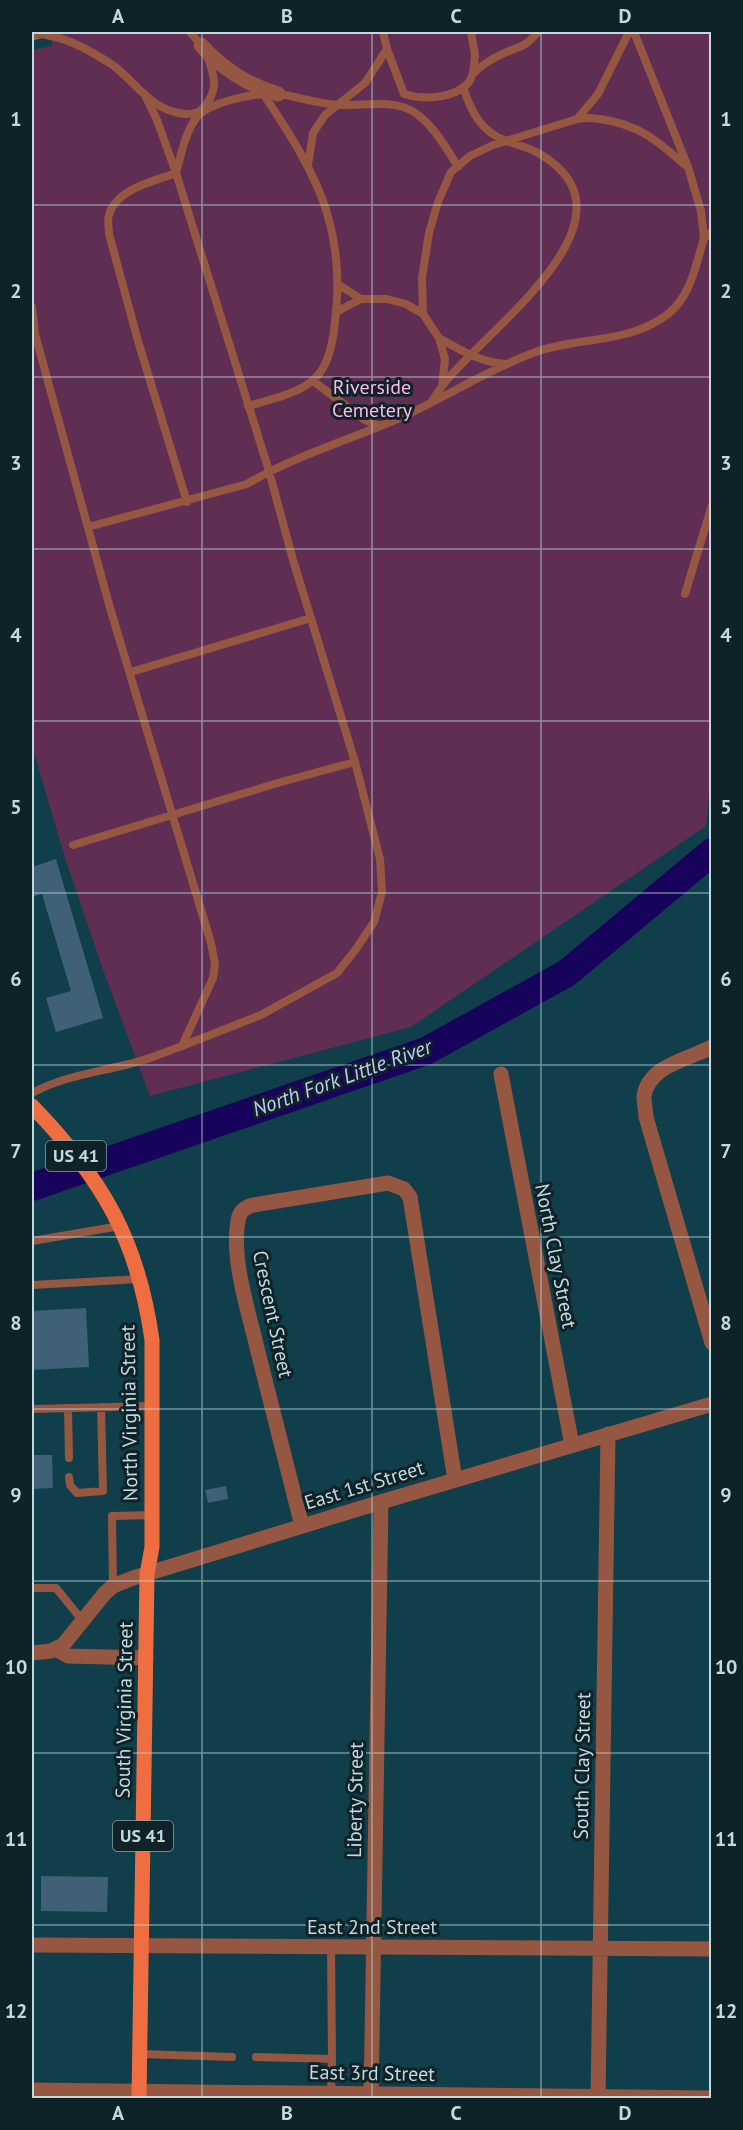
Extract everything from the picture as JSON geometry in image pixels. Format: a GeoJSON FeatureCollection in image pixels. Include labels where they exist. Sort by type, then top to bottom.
{"type":"FeatureCollection","features":[{"type":"Feature","properties":{"kind":"main road","name":"North Virginia Street"},"geometry":{"type":"LineString","coordinates":[[36,1111],[83,1164],[108,1200],[133,1255],[140,1279],[152,1340],[152,1547],[147,1574]]}},
{"type":"Feature","properties":{"kind":"main road","name":"South Virginia Street"},"geometry":{"type":"LineString","coordinates":[[139,2095],[147,1574]]}},
{"type":"Feature","properties":{"kind":"street"},"geometry":{"type":"LineString","coordinates":[[201,42],[232,72],[271,95]]}},
{"type":"Feature","properties":{"kind":"street"},"geometry":{"type":"LineString","coordinates":[[711,1047],[673,1063],[659,1073],[649,1083],[644,1097],[646,1117],[711,1343]]}},
{"type":"Feature","properties":{"kind":"street","name":"North Clay Street"},"geometry":{"type":"LineString","coordinates":[[501,1074],[572,1445]]}},
{"type":"Feature","properties":{"kind":"street","name":"Crescent Street"},"geometry":{"type":"LineString","coordinates":[[302,1526],[246,1300],[236,1246],[240,1213],[253,1205],[388,1183],[404,1189],[410,1197],[455,1480]]}},
{"type":"Feature","properties":{"kind":"street","name":"East 1st Street"},"geometry":{"type":"LineString","coordinates":[[55,1649],[63,1645],[113,1586],[302,1526],[711,1404]]}},
{"type":"Feature","properties":{"kind":"street","name":"South Clay Street"},"geometry":{"type":"LineString","coordinates":[[598,2098],[608,1434]]}},
{"type":"Feature","properties":{"kind":"street","name":"Liberty Street"},"geometry":{"type":"LineString","coordinates":[[371,2096],[381,1502]]}},
{"type":"Feature","properties":{"kind":"street"},"geometry":{"type":"LineString","coordinates":[[32,1653],[55,1649],[68,1656],[146,1658]]}},
{"type":"Feature","properties":{"kind":"street","name":"East 2nd Street"},"geometry":{"type":"LineString","coordinates":[[32,1945],[711,1949]]}},
{"type":"Feature","properties":{"kind":"street","name":"East 3rd Street"},"geometry":{"type":"LineString","coordinates":[[32,2090],[139,2095],[331,2094],[711,2098]]}},
{"type":"Feature","properties":{"kind":"lane"},"geometry":{"type":"LineString","coordinates":[[176,173],[189,129],[211,96],[216,81],[201,42],[190,32]]}},
{"type":"Feature","properties":{"kind":"lane"},"geometry":{"type":"LineString","coordinates":[[383,32],[404,94],[429,99],[452,93],[469,83],[473,74],[475,55],[471,32]]}},
{"type":"Feature","properties":{"kind":"lane"},"geometry":{"type":"LineString","coordinates":[[473,74],[500,55],[517,50],[538,32]]}},
{"type":"Feature","properties":{"kind":"lane"},"geometry":{"type":"LineString","coordinates":[[577,119],[598,94],[629,32]]}},
{"type":"Feature","properties":{"kind":"lane"},"geometry":{"type":"LineString","coordinates":[[88,527],[247,484],[269,471],[380,426],[506,364],[553,347],[612,339],[632,333],[668,314],[686,295],[708,235],[688,167],[634,32]]}},
{"type":"Feature","properties":{"kind":"lane"},"geometry":{"type":"LineString","coordinates":[[32,37],[54,34],[80,47],[113,66],[144,95],[172,112],[194,114],[235,99],[271,95],[338,105],[404,107],[424,120],[444,144],[458,167]]}},
{"type":"Feature","properties":{"kind":"lane"},"geometry":{"type":"LineString","coordinates":[[308,165],[313,133],[325,114],[365,83],[387,49]]}},
{"type":"Feature","properties":{"kind":"lane"},"geometry":{"type":"LineString","coordinates":[[431,402],[469,355],[514,314],[539,286],[558,259],[570,236],[577,212],[576,196],[568,178],[555,163],[483,127],[470,109],[463,87]]}},
{"type":"Feature","properties":{"kind":"lane"},"geometry":{"type":"LineString","coordinates":[[32,1094],[51,1083],[83,1073],[142,1061],[261,1016],[337,973],[356,950],[374,922],[382,892],[380,859],[355,762],[269,471],[176,173],[157,120],[144,95]]}},
{"type":"Feature","properties":{"kind":"lane"},"geometry":{"type":"LineString","coordinates":[[248,406],[307,386],[322,374],[330,352],[339,285],[336,252],[327,212],[308,165],[271,95]]}},
{"type":"Feature","properties":{"kind":"lane"},"geometry":{"type":"LineString","coordinates":[[423,314],[422,278],[429,233],[438,202],[451,172],[470,156],[507,141],[584,117],[613,121],[636,128],[657,140],[688,167]]}},
{"type":"Feature","properties":{"kind":"lane"},"geometry":{"type":"LineString","coordinates":[[176,173],[124,195],[114,203],[108,217],[109,234],[138,341],[187,502]]}},
{"type":"Feature","properties":{"kind":"lane"},"geometry":{"type":"LineString","coordinates":[[339,285],[361,298],[387,299],[406,304],[423,314],[439,338],[445,359],[442,386]]}},
{"type":"Feature","properties":{"kind":"lane"},"geometry":{"type":"LineString","coordinates":[[336,312],[361,298]]}},
{"type":"Feature","properties":{"kind":"lane"},"geometry":{"type":"LineString","coordinates":[[32,307],[35,334],[88,527],[211,943],[213,978],[182,1046]]}},
{"type":"Feature","properties":{"kind":"lane"},"geometry":{"type":"LineString","coordinates":[[439,338],[469,355],[494,363],[506,364]]}},
{"type":"Feature","properties":{"kind":"lane"},"geometry":{"type":"LineString","coordinates":[[313,381],[365,420],[380,426]]}},
{"type":"Feature","properties":{"kind":"lane"},"geometry":{"type":"LineString","coordinates":[[685,594],[711,505]]}},
{"type":"Feature","properties":{"kind":"lane"},"geometry":{"type":"LineString","coordinates":[[130,672],[311,618]]}},
{"type":"Feature","properties":{"kind":"lane"},"geometry":{"type":"LineString","coordinates":[[73,845],[355,762]]}},
{"type":"Feature","properties":{"kind":"lane"},"geometry":{"type":"LineString","coordinates":[[32,1241],[120,1226]]}},
{"type":"Feature","properties":{"kind":"lane"},"geometry":{"type":"LineString","coordinates":[[32,1285],[140,1279]]}},
{"type":"Feature","properties":{"kind":"lane"},"geometry":{"type":"LineString","coordinates":[[32,1408],[152,1406]]}},
{"type":"Feature","properties":{"kind":"lane"},"geometry":{"type":"LineString","coordinates":[[69,1477],[70,1485],[77,1493],[103,1491],[100,1407]]}},
{"type":"Feature","properties":{"kind":"lane"},"geometry":{"type":"LineString","coordinates":[[68,1408],[69,1458]]}},
{"type":"Feature","properties":{"kind":"lane"},"geometry":{"type":"LineString","coordinates":[[113,1586],[112,1516],[152,1515]]}},
{"type":"Feature","properties":{"kind":"lane"},"geometry":{"type":"LineString","coordinates":[[32,1588],[56,1588],[82,1620]]}},
{"type":"Feature","properties":{"kind":"lane"},"geometry":{"type":"LineString","coordinates":[[331,2094],[332,1947]]}},
{"type":"Feature","properties":{"kind":"lane"},"geometry":{"type":"LineString","coordinates":[[140,2054],[232,2056]]}},
{"type":"Feature","properties":{"kind":"lane"},"geometry":{"type":"LineString","coordinates":[[256,2057],[332,2059]]}},
{"type":"Feature","properties":{"kind":"green space","name":"Riverside Cemetery"},"geometry":{"type":"Polygon","coordinates":[[[50,32],[711,32],[712,766],[706,826],[411,1027],[150,1096],[66,861],[32,746],[32,50],[52,46],[50,32]]]}},
{"type":"Feature","properties":{"kind":"building"},"geometry":{"type":"Polygon","coordinates":[[[56,859],[103,1018],[56,1032],[46,998],[71,991],[42,894],[32,897],[32,867],[56,859]]]}},
{"type":"Feature","properties":{"kind":"building"},"geometry":{"type":"Polygon","coordinates":[[[86,1308],[89,1367],[32,1370],[32,1311],[86,1308]]]}},
{"type":"Feature","properties":{"kind":"building"},"geometry":{"type":"Polygon","coordinates":[[[32,1427],[34,1427],[34,1455],[52,1455],[53,1488],[32,1489],[32,1427]]]}},
{"type":"Feature","properties":{"kind":"building"},"geometry":{"type":"Polygon","coordinates":[[[709,1477],[712,1477],[712,1522],[709,1522],[709,1477]]]}},
{"type":"Feature","properties":{"kind":"building"},"geometry":{"type":"Polygon","coordinates":[[[226,1486],[228,1499],[208,1503],[205,1490],[226,1486]]]}},
{"type":"Feature","properties":{"kind":"building"},"geometry":{"type":"Polygon","coordinates":[[[41,1876],[108,1877],[107,1912],[41,1911],[41,1876]]]}},
{"type":"Feature","properties":{"kind":"waterway","name":"North Fork Little River"},"geometry":{"type":"LineString","coordinates":[[32,1187],[426,1051],[567,973],[712,852]]}}]}
